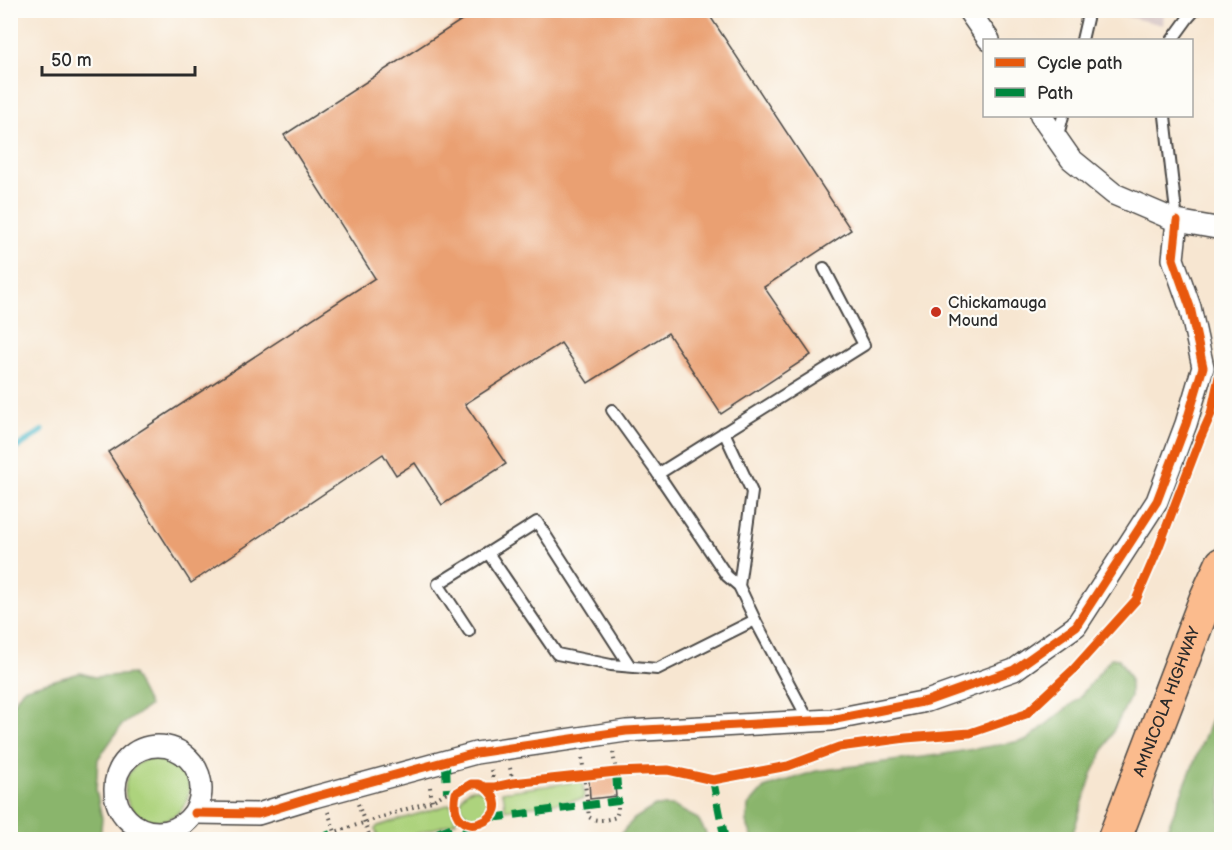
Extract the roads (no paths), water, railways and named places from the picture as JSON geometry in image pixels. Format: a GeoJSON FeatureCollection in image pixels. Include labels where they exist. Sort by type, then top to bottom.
{"type":"FeatureCollection","features":[{"type":"Feature","properties":{"kind":"main road","name":"AMNICOLA HIGHWAY"},"geometry":{"type":"LineString","coordinates":[[1114,840],[1221,564]]}},
{"type":"Feature","properties":{"kind":"street"},"geometry":{"type":"LineString","coordinates":[[968,10],[988,39]]}},
{"type":"Feature","properties":{"kind":"street"},"geometry":{"type":"LineString","coordinates":[[1042,117],[1071,159],[1114,194],[1177,221],[1221,229]]}},
{"type":"Feature","properties":{"kind":"street"},"geometry":{"type":"LineString","coordinates":[[195,813],[202,786],[191,760],[180,752],[167,747],[153,746],[139,750],[119,769],[114,783],[115,798],[120,812],[142,831],[157,833],[171,831],[185,824],[195,813],[258,814],[476,753],[626,731],[831,720],[927,701],[1014,670],[1076,626],[1157,501],[1186,424],[1203,367],[1190,308],[1173,259],[1177,221]]}},
{"type":"Feature","properties":{"kind":"lane"},"geometry":{"type":"LineString","coordinates":[[1082,39],[1089,10]]}},
{"type":"Feature","properties":{"kind":"lane"},"geometry":{"type":"LineString","coordinates":[[1173,39],[1196,10]]}},
{"type":"Feature","properties":{"kind":"lane"},"geometry":{"type":"LineString","coordinates":[[1057,139],[1063,117]]}},
{"type":"Feature","properties":{"kind":"lane"},"geometry":{"type":"LineString","coordinates":[[1165,117],[1177,221]]}},
{"type":"Feature","properties":{"kind":"lane"},"geometry":{"type":"LineString","coordinates":[[658,474],[864,345],[824,268]]}},
{"type":"Feature","properties":{"kind":"lane"},"geometry":{"type":"LineString","coordinates":[[612,410],[727,576],[739,586],[809,721]]}},
{"type":"Feature","properties":{"kind":"lane"},"geometry":{"type":"LineString","coordinates":[[724,432],[752,492],[739,586]]}},
{"type":"Feature","properties":{"kind":"lane"},"geometry":{"type":"LineString","coordinates":[[470,631],[438,584],[537,522],[630,666]]}},
{"type":"Feature","properties":{"kind":"lane"},"geometry":{"type":"LineString","coordinates":[[488,553],[557,654],[611,665],[657,669],[755,620]]}},
{"type":"Feature","properties":{"kind":"waterway"},"geometry":{"type":"LineString","coordinates":[[10,452],[42,431]]}},
{"type":"Feature","properties":{"kind":"place","name":"Chickamauga Mound"},"geometry":{"type":"Point","coordinates":[936,312]}}]}
